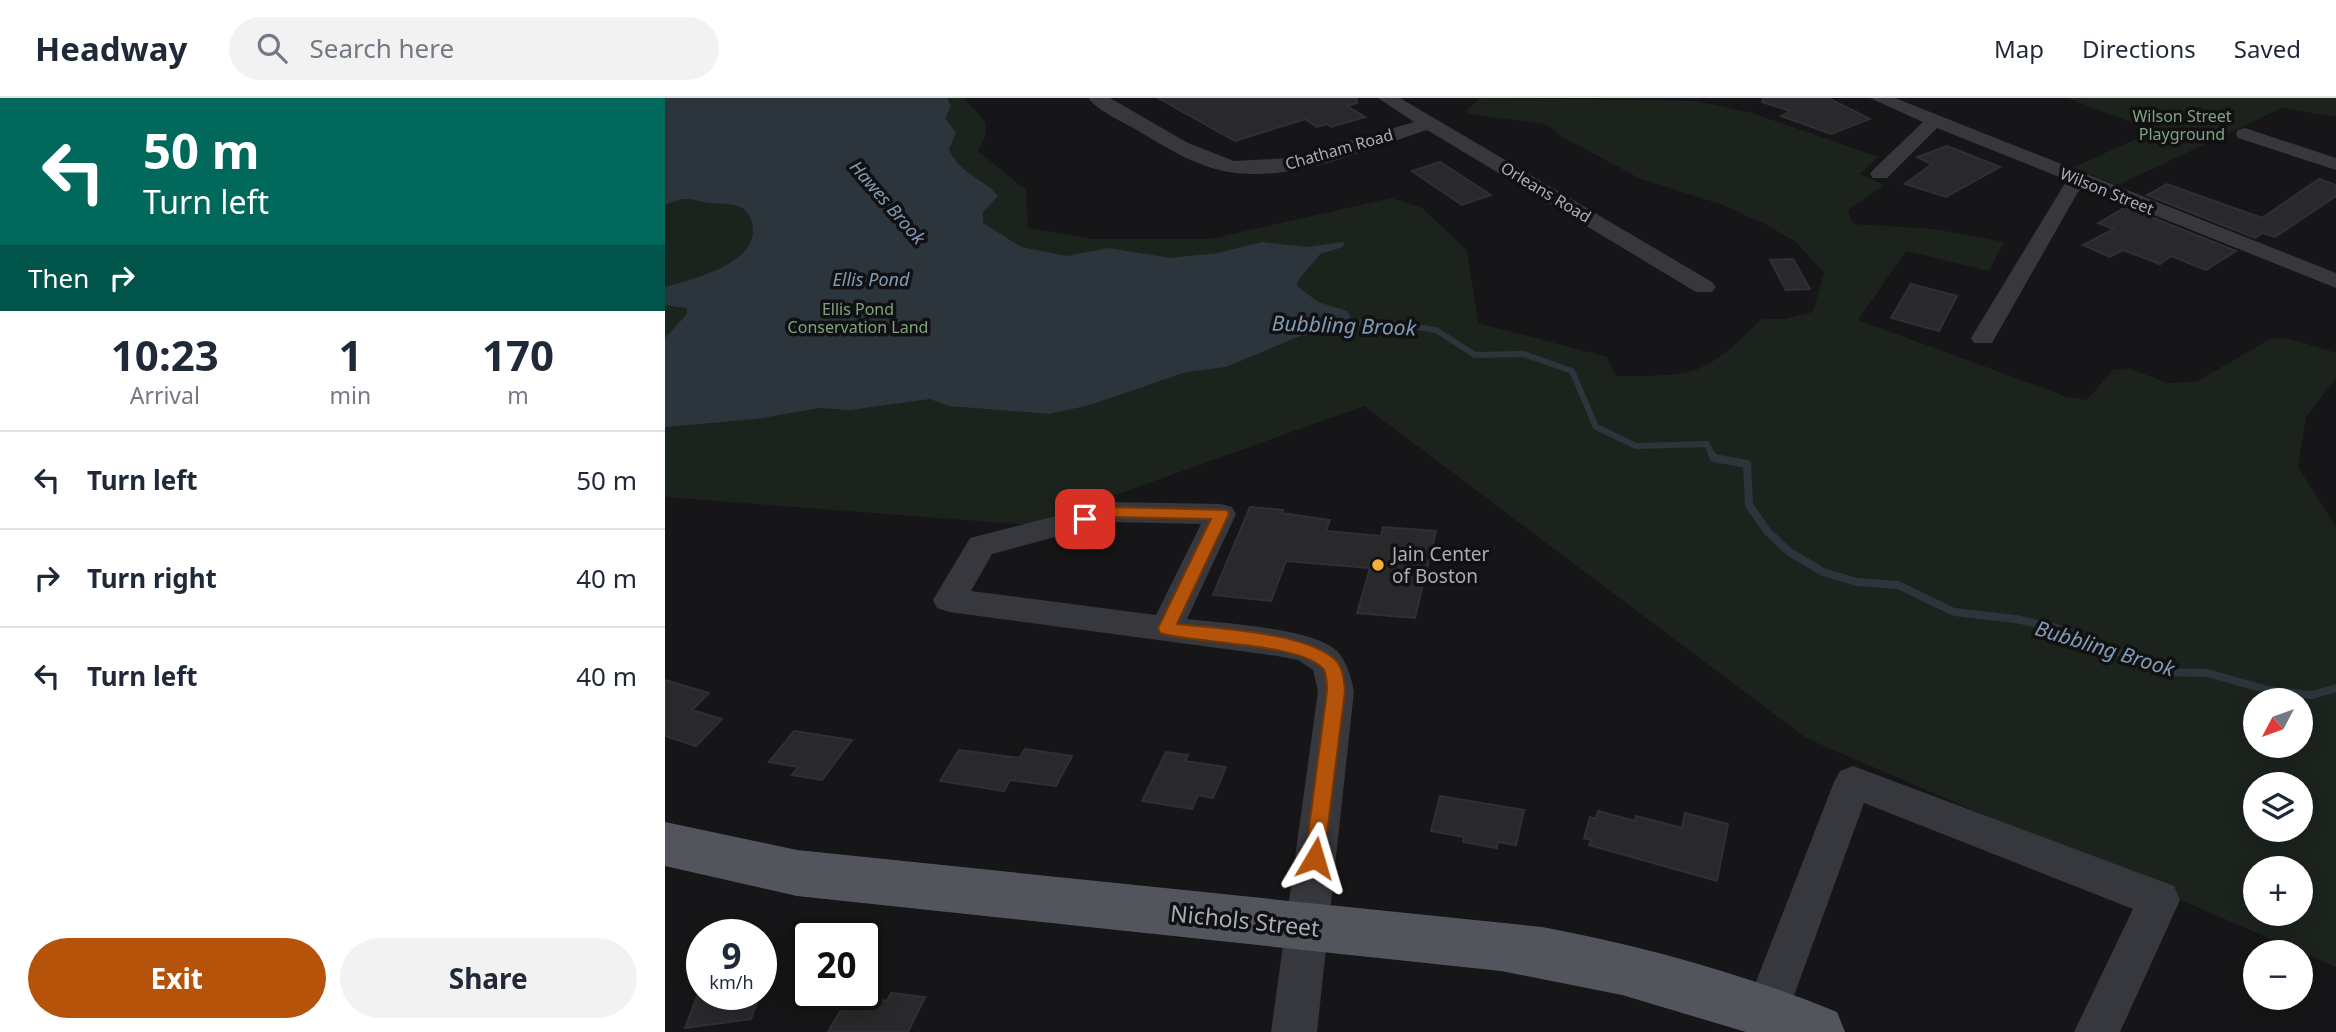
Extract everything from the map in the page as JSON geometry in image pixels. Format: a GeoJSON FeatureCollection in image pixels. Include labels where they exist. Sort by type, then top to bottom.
{"type":"FeatureCollection","features":[{"type":"Feature","properties":{"kind":"main road","name":"Nichols Street"},"geometry":{"type":"LineString","coordinates":[[665,844],[796,873],[1488,944],[1566,956],[1697,986],[1767,1010],[1817,1032]]}},
{"type":"Feature","properties":{"kind":"street","name":"Chatham Road"},"geometry":{"type":"LineString","coordinates":[[1097,98],[1212,162],[1242,167],[1279,167],[1430,123]]}},
{"type":"Feature","properties":{"kind":"street","name":"Orleans Road"},"geometry":{"type":"LineString","coordinates":[[1387,98],[1704,286]]}},
{"type":"Feature","properties":{"kind":"street","name":"Wilson Street"},"geometry":{"type":"LineString","coordinates":[[1879,98],[1933,122],[2336,281]]}},
{"type":"Feature","properties":{"kind":"street"},"geometry":{"type":"LineString","coordinates":[[1881,174],[1933,122]]}},
{"type":"Feature","properties":{"kind":"street"},"geometry":{"type":"LineString","coordinates":[[2245,134],[2336,164]]}},
{"type":"Feature","properties":{"kind":"street"},"geometry":{"type":"LineString","coordinates":[[1983,338],[2070,188],[2081,180]]}},
{"type":"Feature","properties":{"kind":"street"},"geometry":{"type":"LineString","coordinates":[[1166,628],[1221,514],[1111,512],[981,546],[949,600],[1300,647],[1328,662],[1335,673],[1336,691],[1294,1032]]}},
{"type":"Feature","properties":{"kind":"street"},"geometry":{"type":"LineString","coordinates":[[1767,1010],[1853,782],[2159,900],[2098,1032]]}},
{"type":"Feature","properties":{"kind":"green space","name":"Ellis Pond Conservation Land"},"geometry":{"type":"Polygon","coordinates":[[[665,98],[964,98],[986,123],[985,136],[978,151],[1026,190],[1028,228],[1092,239],[1211,239],[1391,198],[1422,208],[1467,250],[1478,323],[1607,357],[1616,376],[1665,375],[1698,369],[1726,352],[1762,319],[1785,319],[1813,312],[1824,273],[1796,242],[1767,225],[1723,205],[1639,178],[1566,139],[1546,124],[1468,114],[1467,109],[1481,98],[1697,101],[1752,113],[1879,157],[1860,174],[1884,185],[1848,210],[1853,224],[1934,229],[2004,242],[1989,271],[1906,251],[1858,320],[2067,397],[2087,400],[2113,370],[2130,369],[2168,383],[2196,382],[2272,338],[2291,339],[2336,353],[2336,378],[2306,417],[2298,467],[2336,527],[2336,967],[2313,957],[2313,940],[2274,940],[1806,738],[1364,406],[1031,525],[665,497],[665,98]]]}},
{"type":"Feature","properties":{"kind":"green space","name":"Wilson Street Playground"},"geometry":{"type":"Polygon","coordinates":[[[2067,98],[2336,98],[2336,117],[2282,108],[2118,185],[2072,168],[2154,131],[2067,98]]]}},
{"type":"Feature","properties":{"kind":"water","name":"Ellis Pond"},"geometry":{"type":"Polygon","coordinates":[[[665,98],[947,98],[951,106],[945,118],[956,133],[949,149],[953,157],[998,196],[983,212],[983,223],[1021,247],[1067,256],[1109,248],[1170,258],[1218,253],[1262,242],[1306,247],[1345,242],[1343,247],[1320,254],[1300,278],[1297,286],[1318,302],[1347,311],[1353,322],[1343,331],[1300,336],[1226,367],[1186,372],[1090,405],[1049,414],[949,406],[930,399],[850,410],[820,408],[756,419],[665,427],[665,338],[687,314],[687,308],[665,305],[665,287],[708,274],[737,258],[747,248],[752,236],[752,222],[745,210],[736,205],[685,199],[665,205],[665,98]]]}},
{"type":"Feature","properties":{"kind":"building"},"geometry":{"type":"Polygon","coordinates":[[[1158,98],[1357,98],[1357,103],[1347,106],[1365,117],[1331,127],[1327,124],[1317,127],[1305,119],[1235,141],[1158,98]]]}},
{"type":"Feature","properties":{"kind":"building"},"geometry":{"type":"Polygon","coordinates":[[[1763,98],[1828,98],[1870,119],[1831,134],[1781,116],[1790,111],[1762,102],[1763,98]]]}},
{"type":"Feature","properties":{"kind":"building"},"geometry":{"type":"Polygon","coordinates":[[[1947,146],[2000,167],[1946,197],[1905,184],[1932,164],[1917,157],[1947,146]]]}},
{"type":"Feature","properties":{"kind":"building"},"geometry":{"type":"Polygon","coordinates":[[[1440,162],[1491,195],[1462,205],[1412,171],[1440,162]]]}},
{"type":"Feature","properties":{"kind":"building"},"geometry":{"type":"Polygon","coordinates":[[[2319,179],[2336,185],[2336,196],[2275,237],[2263,233],[2255,238],[2147,195],[2167,184],[2262,218],[2319,179]]]}},
{"type":"Feature","properties":{"kind":"building"},"geometry":{"type":"Polygon","coordinates":[[[2126,207],[2236,251],[2206,270],[2171,256],[2160,264],[2123,250],[2110,257],[2083,245],[2114,229],[2098,223],[2126,207]]]}},
{"type":"Feature","properties":{"kind":"building"},"geometry":{"type":"Polygon","coordinates":[[[1793,259],[1810,289],[1786,290],[1770,260],[1793,259]]]}},
{"type":"Feature","properties":{"kind":"building"},"geometry":{"type":"Polygon","coordinates":[[[1911,284],[1957,296],[1939,331],[1891,318],[1911,284]]]}},
{"type":"Feature","properties":{"kind":"building","name":"Jain Center of Boston"},"geometry":{"type":"Polygon","coordinates":[[[1250,507],[1283,510],[1282,513],[1330,520],[1326,531],[1381,536],[1383,527],[1436,531],[1415,618],[1357,613],[1370,568],[1286,561],[1271,601],[1213,595],[1250,507]]]}},
{"type":"Feature","properties":{"kind":"building"},"geometry":{"type":"Polygon","coordinates":[[[665,680],[709,693],[692,710],[722,719],[696,746],[665,736],[665,680]]]}},
{"type":"Feature","properties":{"kind":"building"},"geometry":{"type":"Polygon","coordinates":[[[794,731],[852,740],[822,780],[792,775],[798,767],[769,762],[794,731]]]}},
{"type":"Feature","properties":{"kind":"building"},"geometry":{"type":"Polygon","coordinates":[[[1025,749],[1072,756],[1056,786],[1010,780],[1004,791],[940,781],[959,750],[1019,758],[1025,749]]]}},
{"type":"Feature","properties":{"kind":"building"},"geometry":{"type":"Polygon","coordinates":[[[1166,752],[1188,755],[1185,761],[1226,767],[1213,798],[1198,795],[1192,809],[1142,801],[1166,752]]]}},
{"type":"Feature","properties":{"kind":"building"},"geometry":{"type":"Polygon","coordinates":[[[1440,796],[1524,810],[1516,845],[1498,842],[1497,848],[1463,842],[1464,837],[1431,831],[1440,796]]]}},
{"type":"Feature","properties":{"kind":"building"},"geometry":{"type":"Polygon","coordinates":[[[1598,811],[1635,821],[1636,816],[1682,828],[1685,813],[1728,824],[1717,881],[1589,845],[1591,840],[1584,838],[1590,817],[1596,819],[1598,811]]]}},
{"type":"Feature","properties":{"kind":"building"},"geometry":{"type":"Polygon","coordinates":[[[891,993],[925,997],[908,1032],[828,1032],[841,1010],[882,1010],[882,1000],[887,1001],[891,993]]]}},
{"type":"Feature","properties":{"kind":"building"},"geometry":{"type":"Polygon","coordinates":[[[692,1010],[754,1010],[751,1019],[685,1028],[692,1010]]]}},
{"type":"Feature","properties":{"kind":"waterway","name":"Bubbling Brook"},"geometry":{"type":"LineString","coordinates":[[1345,322],[1399,324],[1436,330],[1475,355],[1524,354],[1572,371],[1596,427],[1636,446],[1707,444],[1712,455]]}},
{"type":"Feature","properties":{"kind":"waterway","name":"Bubbling Brook"},"geometry":{"type":"LineString","coordinates":[[1712,455],[1714,458],[1747,464],[1749,505],[1767,531],[1788,551],[1823,572],[1857,582],[1898,585],[1954,612],[2016,619],[2056,628],[2169,672],[2207,673],[2268,690],[2312,695],[2336,688]]}},
{"type":"Feature","properties":{"kind":"place","name":"Jain Center of Boston"},"geometry":{"type":"Point","coordinates":[1378,565]}},
{"type":"Feature","properties":{"kind":"route"},"geometry":{"type":"LineString","coordinates":[[1085,519],[1111,512],[1221,514],[1166,628],[1300,647],[1328,662],[1335,673],[1336,691],[1315,858]]}},
{"type":"Feature","properties":{"kind":"water label","name":"Hawes Brook"},"geometry":{"type":"Point","coordinates":[888,202]}}]}
